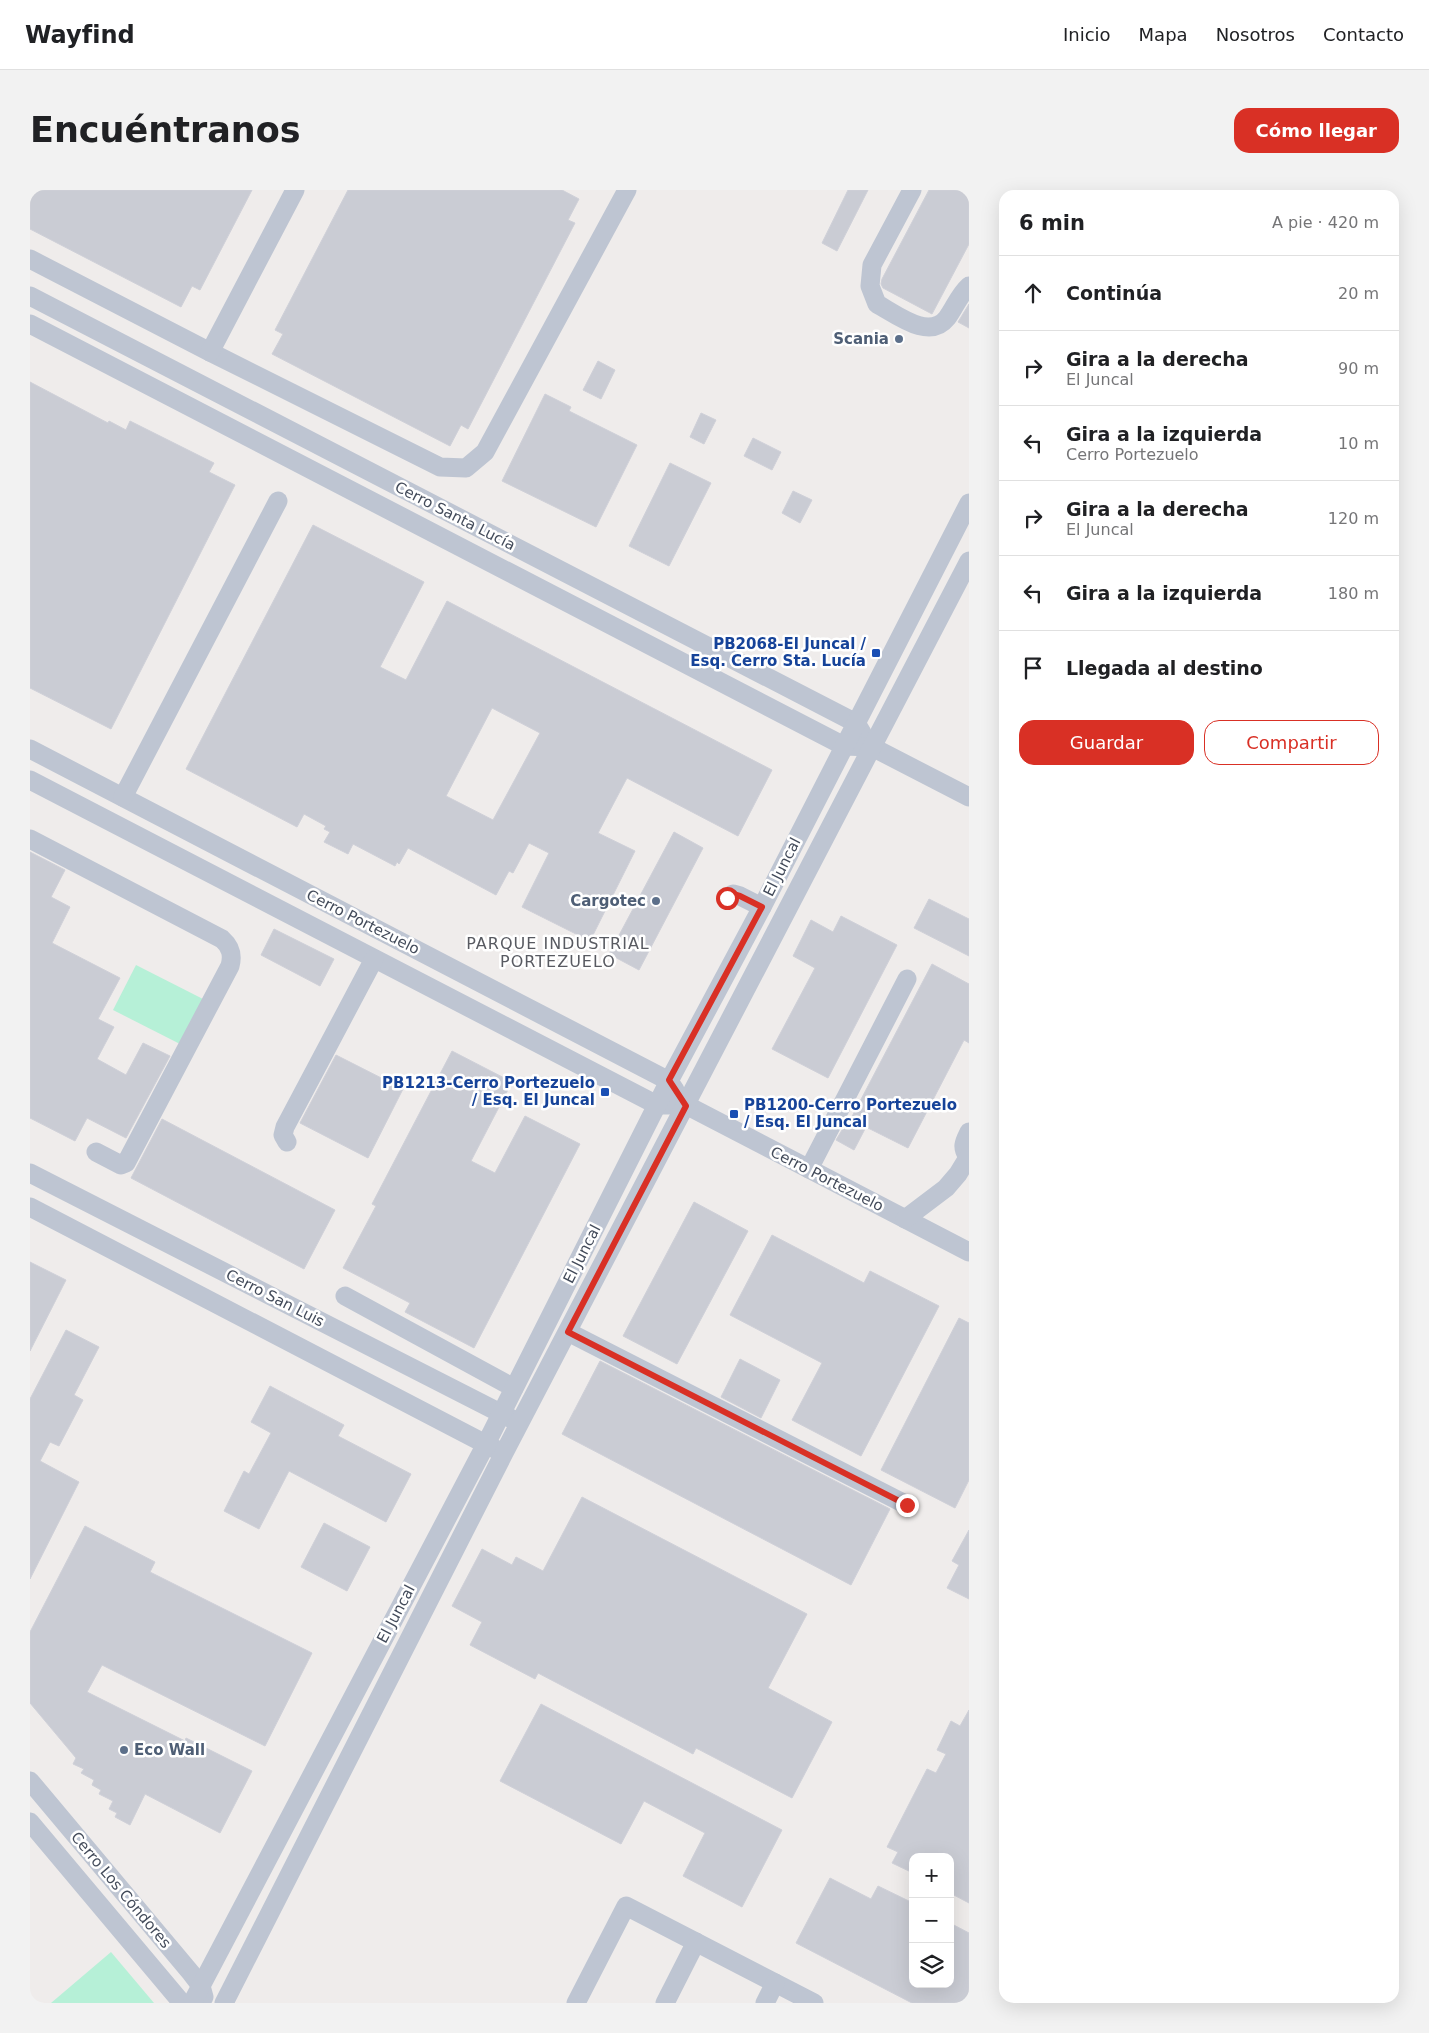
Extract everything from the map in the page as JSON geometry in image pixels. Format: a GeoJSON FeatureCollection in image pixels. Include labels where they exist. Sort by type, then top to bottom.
{"type":"FeatureCollection","features":[{"type":"Feature","properties":{"kind":"street"},"geometry":{"type":"LineString","coordinates":[[210,352],[295,190]]}},
{"type":"Feature","properties":{"kind":"street"},"geometry":{"type":"LineString","coordinates":[[912,190],[872,264],[870,286],[877,304],[922,328],[935,327],[948,317],[955,302],[969,286]]}},
{"type":"Feature","properties":{"kind":"street"},"geometry":{"type":"LineString","coordinates":[[30,259],[210,352],[440,467],[466,468],[485,452],[621,192]]}},
{"type":"Feature","properties":{"kind":"street","name":"Cerro Santa Lucía"},"geometry":{"type":"LineString","coordinates":[[30,296],[856,723],[872,747]]}},
{"type":"Feature","properties":{"kind":"street","name":"Cerro Santa Lucía"},"geometry":{"type":"LineString","coordinates":[[30,324],[844,746],[872,747],[969,797]]}},
{"type":"Feature","properties":{"kind":"street"},"geometry":{"type":"LineString","coordinates":[[123,797],[278,501]]}},
{"type":"Feature","properties":{"kind":"street","name":"El Juncal"},"geometry":{"type":"LineString","coordinates":[[192,2003],[204,1995],[486,1444],[669,1080],[762,907],[969,503]]}},
{"type":"Feature","properties":{"kind":"street","name":"El Juncal"},"geometry":{"type":"LineString","coordinates":[[224,2003],[520,1423],[969,561]]}},
{"type":"Feature","properties":{"kind":"street","name":"Cerro Portezuelo"},"geometry":{"type":"LineString","coordinates":[[30,749],[669,1080],[686,1106]]}},
{"type":"Feature","properties":{"kind":"street","name":"Cerro Portezuelo"},"geometry":{"type":"LineString","coordinates":[[30,780],[657,1105],[686,1106],[969,1252]]}},
{"type":"Feature","properties":{"kind":"street"},"geometry":{"type":"LineString","coordinates":[[30,839],[222,939],[231,953],[230,966],[126,1163],[121,1165],[96,1152]]}},
{"type":"Feature","properties":{"kind":"street"},"geometry":{"type":"LineString","coordinates":[[727,898],[733,894],[762,907]]}},
{"type":"Feature","properties":{"kind":"street"},"geometry":{"type":"LineString","coordinates":[[286,1142],[283,1135],[285,1127],[374,959]]}},
{"type":"Feature","properties":{"kind":"street"},"geometry":{"type":"LineString","coordinates":[[809,1169],[907,979]]}},
{"type":"Feature","properties":{"kind":"street"},"geometry":{"type":"LineString","coordinates":[[905,1219],[946,1188],[958,1174],[964,1146]]}},
{"type":"Feature","properties":{"kind":"street","name":"Cerro San Luis"},"geometry":{"type":"LineString","coordinates":[[30,1174],[520,1423]]}},
{"type":"Feature","properties":{"kind":"street"},"geometry":{"type":"LineString","coordinates":[[30,1207],[504,1454]]}},
{"type":"Feature","properties":{"kind":"street"},"geometry":{"type":"LineString","coordinates":[[345,1296],[514,1388]]}},
{"type":"Feature","properties":{"kind":"street"},"geometry":{"type":"LineString","coordinates":[[568,1332],[907,1505]]}},
{"type":"Feature","properties":{"kind":"street","name":"Cerro Los Cóndores"},"geometry":{"type":"LineString","coordinates":[[30,1781],[204,1995]]}},
{"type":"Feature","properties":{"kind":"street","name":"Cerro Los Cóndores"},"geometry":{"type":"LineString","coordinates":[[30,1822],[182,2003]]}},
{"type":"Feature","properties":{"kind":"street"},"geometry":{"type":"LineString","coordinates":[[576,2003],[626,1906],[814,2003]]}},
{"type":"Feature","properties":{"kind":"street"},"geometry":{"type":"LineString","coordinates":[[665,2003],[696,1942]]}},
{"type":"Feature","properties":{"kind":"street"},"geometry":{"type":"LineString","coordinates":[[765,2003],[775,1983]]}},
{"type":"Feature","properties":{"kind":"green space"},"geometry":{"type":"Polygon","coordinates":[[[136,965],[203,999],[180,1044],[113,1010],[136,965]]]}},
{"type":"Feature","properties":{"kind":"green space"},"geometry":{"type":"Polygon","coordinates":[[[111,1952],[154,2003],[51,2003],[111,1952]]]}},
{"type":"Feature","properties":{"kind":"building"},"geometry":{"type":"Polygon","coordinates":[[[30,190],[252,190],[200,290],[192,286],[181,307],[30,229],[30,190]]]}},
{"type":"Feature","properties":{"kind":"building"},"geometry":{"type":"Polygon","coordinates":[[[348,190],[562,190],[579,199],[568,220],[575,223],[468,429],[461,425],[450,446],[272,354],[283,334],[275,330],[348,190]]]}},
{"type":"Feature","properties":{"kind":"building"},"geometry":{"type":"Polygon","coordinates":[[[848,190],[868,190],[837,251],[822,243],[848,190]]]}},
{"type":"Feature","properties":{"kind":"building"},"geometry":{"type":"Polygon","coordinates":[[[929,190],[969,190],[969,244],[932,314],[883,288],[881,284],[929,190]]]}},
{"type":"Feature","properties":{"kind":"building"},"geometry":{"type":"Polygon","coordinates":[[[969,304],[969,328],[958,322],[969,304]]]}},
{"type":"Feature","properties":{"kind":"building"},"geometry":{"type":"Polygon","coordinates":[[[598,361],[615,370],[601,399],[583,390],[598,361]]]}},
{"type":"Feature","properties":{"kind":"building"},"geometry":{"type":"Polygon","coordinates":[[[30,382],[108,423],[109,421],[126,430],[130,421],[214,463],[209,472],[235,485],[111,729],[30,688],[30,382]]]}},
{"type":"Feature","properties":{"kind":"building"},"geometry":{"type":"Polygon","coordinates":[[[545,394],[571,407],[569,411],[637,445],[596,527],[502,481],[545,394]]]}},
{"type":"Feature","properties":{"kind":"building"},"geometry":{"type":"Polygon","coordinates":[[[701,413],[716,420],[704,444],[690,437],[701,413]]]}},
{"type":"Feature","properties":{"kind":"building"},"geometry":{"type":"Polygon","coordinates":[[[753,438],[781,452],[772,470],[744,456],[753,438]]]}},
{"type":"Feature","properties":{"kind":"building"},"geometry":{"type":"Polygon","coordinates":[[[670,463],[711,483],[669,566],[629,546],[670,463]]]}},
{"type":"Feature","properties":{"kind":"building"},"geometry":{"type":"Polygon","coordinates":[[[793,491],[812,500],[800,523],[782,513],[793,491]]]}},
{"type":"Feature","properties":{"kind":"building"},"geometry":{"type":"Polygon","coordinates":[[[313,525],[424,582],[380,667],[406,680],[447,601],[772,770],[738,836],[627,778],[598,833],[635,851],[590,941],[522,907],[549,853],[529,843],[513,873],[509,871],[496,895],[408,848],[399,864],[397,862],[395,866],[353,844],[348,854],[324,842],[330,832],[324,829],[326,826],[304,814],[297,827],[186,769],[313,525]],[[492,708],[446,796],[493,820],[540,733],[492,708]]]}},
{"type":"Feature","properties":{"kind":"building","name":"Cargotec"},"geometry":{"type":"Polygon","coordinates":[[[674,832],[703,848],[639,970],[609,954],[674,832]]]}},
{"type":"Feature","properties":{"kind":"building"},"geometry":{"type":"Polygon","coordinates":[[[30,852],[65,870],[51,897],[70,907],[52,943],[120,978],[98,1019],[114,1027],[97,1059],[126,1075],[143,1043],[170,1056],[126,1138],[87,1118],[75,1141],[30,1118],[30,852]]]}},
{"type":"Feature","properties":{"kind":"building"},"geometry":{"type":"Polygon","coordinates":[[[929,899],[969,919],[969,956],[914,928],[929,899]]]}},
{"type":"Feature","properties":{"kind":"building"},"geometry":{"type":"Polygon","coordinates":[[[841,916],[897,945],[828,1078],[772,1049],[815,968],[793,956],[811,920],[833,932],[841,916]]]}},
{"type":"Feature","properties":{"kind":"building"},"geometry":{"type":"Polygon","coordinates":[[[274,929],[334,959],[320,986],[261,955],[274,929]]]}},
{"type":"Feature","properties":{"kind":"building"},"geometry":{"type":"Polygon","coordinates":[[[932,964],[969,984],[969,1043],[964,1040],[908,1148],[866,1127],[854,1150],[836,1140],[845,1125],[847,1126],[932,964]]]}},
{"type":"Feature","properties":{"kind":"building"},"geometry":{"type":"Polygon","coordinates":[[[452,1051],[512,1082],[471,1161],[495,1173],[525,1116],[580,1144],[474,1348],[405,1312],[410,1303],[343,1268],[376,1206],[372,1204],[452,1051]]]}},
{"type":"Feature","properties":{"kind":"building"},"geometry":{"type":"Polygon","coordinates":[[[336,1055],[403,1089],[368,1158],[300,1123],[336,1055]]]}},
{"type":"Feature","properties":{"kind":"building"},"geometry":{"type":"Polygon","coordinates":[[[162,1119],[335,1210],[304,1269],[131,1178],[162,1119]]]}},
{"type":"Feature","properties":{"kind":"building"},"geometry":{"type":"Polygon","coordinates":[[[694,1202],[748,1231],[677,1364],[623,1336],[694,1202]]]}},
{"type":"Feature","properties":{"kind":"building"},"geometry":{"type":"Polygon","coordinates":[[[772,1235],[864,1283],[870,1271],[939,1306],[861,1456],[792,1420],[822,1363],[730,1315],[772,1235]]]}},
{"type":"Feature","properties":{"kind":"building"},"geometry":{"type":"Polygon","coordinates":[[[30,1262],[66,1280],[30,1351],[30,1262]]]}},
{"type":"Feature","properties":{"kind":"building"},"geometry":{"type":"Polygon","coordinates":[[[959,1318],[969,1323],[969,1480],[955,1508],[881,1470],[959,1318]]]}},
{"type":"Feature","properties":{"kind":"building"},"geometry":{"type":"Polygon","coordinates":[[[66,1330],[99,1347],[74,1395],[83,1400],[59,1446],[50,1442],[40,1461],[79,1482],[30,1579],[30,1399],[66,1330]]]}},
{"type":"Feature","properties":{"kind":"building"},"geometry":{"type":"Polygon","coordinates":[[[740,1359],[780,1380],[761,1418],[721,1397],[740,1359]]]}},
{"type":"Feature","properties":{"kind":"building"},"geometry":{"type":"Polygon","coordinates":[[[600,1361],[890,1509],[851,1585],[562,1434],[600,1361]]]}},
{"type":"Feature","properties":{"kind":"building"},"geometry":{"type":"Polygon","coordinates":[[[270,1386],[344,1425],[338,1436],[411,1474],[386,1522],[289,1471],[259,1529],[224,1511],[244,1471],[249,1474],[271,1433],[251,1422],[270,1386]]]}},
{"type":"Feature","properties":{"kind":"building"},"geometry":{"type":"Polygon","coordinates":[[[582,1497],[807,1614],[768,1688],[832,1722],[792,1798],[696,1748],[693,1754],[538,1673],[535,1679],[470,1645],[482,1622],[452,1606],[482,1549],[512,1565],[516,1557],[543,1571],[582,1497]]]}},
{"type":"Feature","properties":{"kind":"building"},"geometry":{"type":"Polygon","coordinates":[[[324,1523],[370,1547],[347,1591],[301,1567],[324,1523]]]}},
{"type":"Feature","properties":{"kind":"building"},"geometry":{"type":"Polygon","coordinates":[[[85,1526],[155,1562],[150,1572],[312,1653],[265,1746],[102,1665],[87,1692],[185,1741],[186,1738],[252,1771],[220,1833],[145,1794],[130,1825],[115,1817],[117,1813],[109,1809],[113,1801],[99,1794],[101,1790],[92,1785],[94,1780],[81,1773],[84,1769],[73,1764],[76,1758],[30,1703],[30,1632],[85,1526]]]}},
{"type":"Feature","properties":{"kind":"building"},"geometry":{"type":"Polygon","coordinates":[[[969,1530],[969,1599],[947,1588],[959,1565],[952,1561],[969,1530]]]}},
{"type":"Feature","properties":{"kind":"building"},"geometry":{"type":"Polygon","coordinates":[[[541,1704],[782,1830],[742,1907],[683,1876],[705,1833],[644,1801],[621,1844],[500,1781],[541,1704]]]}},
{"type":"Feature","properties":{"kind":"building"},"geometry":{"type":"Polygon","coordinates":[[[969,1710],[969,1903],[954,1895],[954,1853],[909,1853],[909,1871],[892,1863],[898,1852],[887,1847],[927,1769],[936,1773],[946,1754],[937,1750],[951,1721],[960,1726],[969,1710]]]}},
{"type":"Feature","properties":{"kind":"building"},"geometry":{"type":"Polygon","coordinates":[[[830,1878],[871,1899],[878,1886],[909,1901],[909,1988],[954,1988],[954,1925],[969,1933],[969,2003],[912,2003],[796,1943],[830,1878]]]}},
{"type":"Feature","properties":{"kind":"place","name":"Scania"},"geometry":{"type":"Point","coordinates":[899,339]}},
{"type":"Feature","properties":{"kind":"place","name":"PB2068-El Juncal / Esq. Cerro Sta. Lucía"},"geometry":{"type":"Point","coordinates":[876,653]}},
{"type":"Feature","properties":{"kind":"place","name":"Cargotec"},"geometry":{"type":"Point","coordinates":[656,901]}},
{"type":"Feature","properties":{"kind":"place","name":"PB1213-Cerro Portezuelo / Esq. El Juncal"},"geometry":{"type":"Point","coordinates":[605,1092]}},
{"type":"Feature","properties":{"kind":"place","name":"PB1200-Cerro Portezuelo / Esq. El Juncal"},"geometry":{"type":"Point","coordinates":[734,1114]}},
{"type":"Feature","properties":{"kind":"place","name":"Eco Wall"},"geometry":{"type":"Point","coordinates":[124,1750]}},
{"type":"Feature","properties":{"kind":"district","name":"PARQUE INDUSTRIAL PORTEZUELO"},"geometry":{"type":"Point","coordinates":[558,952]}},
{"type":"Feature","properties":{"kind":"route"},"geometry":{"type":"LineString","coordinates":[[727,898],[733,894],[762,907],[669,1080],[686,1106],[568,1332],[907,1505]]}}]}
